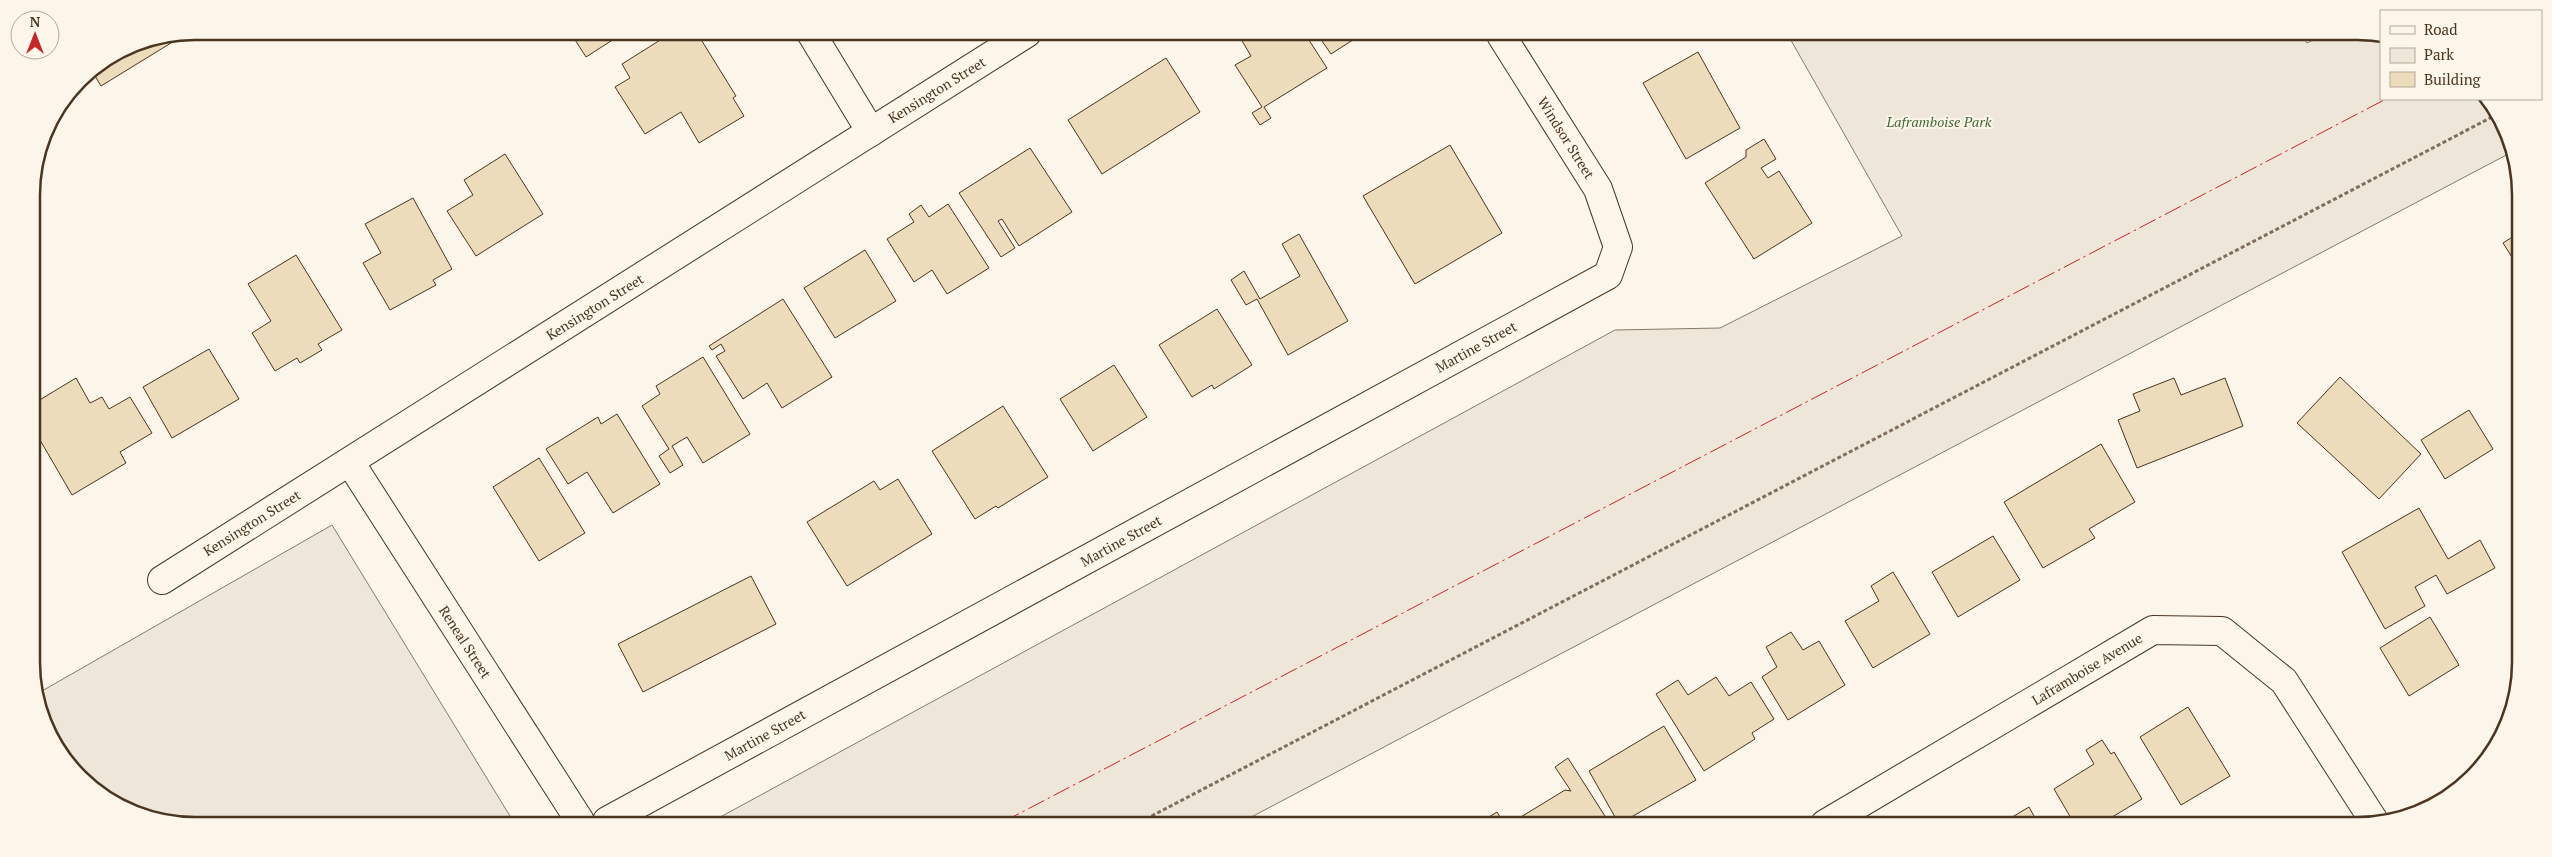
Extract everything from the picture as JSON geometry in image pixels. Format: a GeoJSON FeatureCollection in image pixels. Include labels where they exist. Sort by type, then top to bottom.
{"type":"FeatureCollection","features":[{"type":"Feature","properties":{"kind":"street"},"geometry":{"type":"LineString","coordinates":[[815,40],[871,132]]}},
{"type":"Feature","properties":{"kind":"street","name":"Kensington Street"},"geometry":{"type":"LineString","coordinates":[[162,580],[1016,40]]}},
{"type":"Feature","properties":{"kind":"street","name":"Windsor Street"},"geometry":{"type":"LineString","coordinates":[[1504,40],[1598,189],[1618,247]]}},
{"type":"Feature","properties":{"kind":"street","name":"Martine Street"},"geometry":{"type":"LineString","coordinates":[[613,817],[1608,276],[1618,247]]}},
{"type":"Feature","properties":{"kind":"street","name":"Reneal Street"},"geometry":{"type":"LineString","coordinates":[[350,462],[577,817]]}},
{"type":"Feature","properties":{"kind":"street","name":"Laframboise Avenue"},"geometry":{"type":"LineString","coordinates":[[1837,817],[2153,630],[2222,631],[2284,681],[2371,816]]}},
{"type":"Feature","properties":{"kind":"path"},"geometry":{"type":"LineString","coordinates":[[1150,817],[2491,118]]}},
{"type":"Feature","properties":{"kind":"green space","name":"Laframboise Park"},"geometry":{"type":"Polygon","coordinates":[[[1791,40],[2305,40],[2307,43],[2313,40],[2377,41],[2380,42],[2380,100],[2479,100],[2496,127],[2506,155],[1251,817],[720,817],[1615,330],[1720,328],[1902,236],[1791,40]]]}},
{"type":"Feature","properties":{"kind":"green space"},"geometry":{"type":"Polygon","coordinates":[[[332,525],[511,817],[195,817],[155,812],[118,796],[101,785],[79,764],[66,748],[56,730],[48,712],[43,691],[332,525]]]}},
{"type":"Feature","properties":{"kind":"building"},"geometry":{"type":"Polygon","coordinates":[[[575,40],[613,40],[586,57],[575,40]]]}},
{"type":"Feature","properties":{"kind":"building"},"geometry":{"type":"Polygon","coordinates":[[[660,40],[701,40],[736,96],[733,98],[744,116],[699,143],[681,112],[645,134],[615,87],[630,78],[622,64],[660,40]]]}},
{"type":"Feature","properties":{"kind":"building"},"geometry":{"type":"Polygon","coordinates":[[[1242,40],[1309,40],[1327,68],[1264,107],[1271,118],[1260,125],[1252,113],[1262,107],[1235,65],[1251,56],[1242,40]]]}},
{"type":"Feature","properties":{"kind":"building"},"geometry":{"type":"Polygon","coordinates":[[[1321,40],[1353,40],[1331,54],[1321,40]]]}},
{"type":"Feature","properties":{"kind":"building"},"geometry":{"type":"Polygon","coordinates":[[[171,43],[101,86],[96,77],[109,66],[136,52],[155,45],[171,43]]]}},
{"type":"Feature","properties":{"kind":"building"},"geometry":{"type":"Polygon","coordinates":[[[1698,52],[1740,128],[1686,159],[1643,83],[1698,52]]]}},
{"type":"Feature","properties":{"kind":"building"},"geometry":{"type":"Polygon","coordinates":[[[1166,58],[1200,112],[1102,174],[1068,120],[1166,58]]]}},
{"type":"Feature","properties":{"kind":"building"},"geometry":{"type":"Polygon","coordinates":[[[1764,139],[1776,159],[1761,168],[1768,178],[1779,171],[1812,223],[1754,259],[1705,183],[1746,157],[1746,150],[1764,139]]]}},
{"type":"Feature","properties":{"kind":"building"},"geometry":{"type":"Polygon","coordinates":[[[1450,145],[1502,233],[1415,284],[1363,196],[1450,145]]]}},
{"type":"Feature","properties":{"kind":"building"},"geometry":{"type":"Polygon","coordinates":[[[1030,148],[1072,212],[1019,246],[1002,219],[998,221],[1015,248],[1001,257],[959,193],[1030,148]]]}},
{"type":"Feature","properties":{"kind":"building"},"geometry":{"type":"Polygon","coordinates":[[[505,154],[543,214],[476,256],[447,211],[473,195],[464,180],[505,154]]]}},
{"type":"Feature","properties":{"kind":"building"},"geometry":{"type":"Polygon","coordinates":[[[413,198],[452,269],[433,280],[436,285],[390,310],[363,263],[381,253],[365,224],[413,198]]]}},
{"type":"Feature","properties":{"kind":"building"},"geometry":{"type":"Polygon","coordinates":[[[948,204],[989,268],[947,294],[932,270],[914,282],[887,239],[914,222],[909,214],[921,205],[929,217],[948,204]]]}},
{"type":"Feature","properties":{"kind":"building"},"geometry":{"type":"Polygon","coordinates":[[[1299,234],[1348,321],[1288,355],[1257,299],[1246,305],[1231,280],[1244,271],[1260,299],[1300,276],[1282,244],[1299,234]]]}},
{"type":"Feature","properties":{"kind":"building"},"geometry":{"type":"Polygon","coordinates":[[[2512,237],[2512,257],[2503,243],[2512,237]]]}},
{"type":"Feature","properties":{"kind":"building"},"geometry":{"type":"Polygon","coordinates":[[[865,250],[896,301],[835,338],[804,288],[865,250]]]}},
{"type":"Feature","properties":{"kind":"building"},"geometry":{"type":"Polygon","coordinates":[[[296,255],[342,330],[318,344],[322,350],[300,363],[297,358],[275,371],[252,333],[271,321],[248,284],[296,255]]]}},
{"type":"Feature","properties":{"kind":"building"},"geometry":{"type":"Polygon","coordinates":[[[783,299],[832,377],[782,408],[767,383],[743,399],[716,356],[725,351],[721,344],[712,350],[709,346],[783,299]]]}},
{"type":"Feature","properties":{"kind":"building"},"geometry":{"type":"Polygon","coordinates":[[[1217,309],[1252,365],[1214,389],[1212,385],[1192,397],[1159,345],[1217,309]]]}},
{"type":"Feature","properties":{"kind":"building"},"geometry":{"type":"Polygon","coordinates":[[[209,349],[239,399],[172,438],[143,387],[209,349]]]}},
{"type":"Feature","properties":{"kind":"building"},"geometry":{"type":"Polygon","coordinates":[[[703,357],[750,434],[703,463],[687,437],[672,446],[683,465],[670,473],[659,456],[669,449],[642,406],[660,394],[656,386],[703,357]]]}},
{"type":"Feature","properties":{"kind":"building"},"geometry":{"type":"Polygon","coordinates":[[[1114,365],[1147,417],[1093,451],[1060,399],[1114,365]]]}},
{"type":"Feature","properties":{"kind":"building"},"geometry":{"type":"Polygon","coordinates":[[[2340,377],[2421,454],[2379,499],[2297,423],[2340,377]]]}},
{"type":"Feature","properties":{"kind":"building"},"geometry":{"type":"Polygon","coordinates":[[[76,378],[90,403],[102,397],[109,409],[130,397],[152,433],[120,452],[126,463],[72,495],[40,440],[40,400],[76,378]]]}},
{"type":"Feature","properties":{"kind":"building"},"geometry":{"type":"Polygon","coordinates":[[[2174,378],[2181,395],[2225,378],[2243,426],[2137,468],[2118,420],[2140,411],[2133,394],[2174,378]]]}},
{"type":"Feature","properties":{"kind":"building"},"geometry":{"type":"Polygon","coordinates":[[[1003,406],[1048,477],[998,508],[996,506],[975,519],[932,451],[1003,406]]]}},
{"type":"Feature","properties":{"kind":"building"},"geometry":{"type":"Polygon","coordinates":[[[2469,410],[2493,449],[2445,479],[2421,440],[2469,410]]]}},
{"type":"Feature","properties":{"kind":"building"},"geometry":{"type":"Polygon","coordinates":[[[617,414],[660,484],[613,513],[587,472],[568,484],[546,449],[598,417],[601,424],[617,414]]]}},
{"type":"Feature","properties":{"kind":"building"},"geometry":{"type":"Polygon","coordinates":[[[2101,444],[2135,502],[2089,529],[2095,538],[2043,568],[2004,502],[2101,444]]]}},
{"type":"Feature","properties":{"kind":"building"},"geometry":{"type":"Polygon","coordinates":[[[539,458],[585,533],[539,561],[493,487],[539,458]]]}},
{"type":"Feature","properties":{"kind":"building"},"geometry":{"type":"Polygon","coordinates":[[[898,479],[932,534],[847,586],[807,522],[874,481],[880,490],[898,479]]]}},
{"type":"Feature","properties":{"kind":"building"},"geometry":{"type":"Polygon","coordinates":[[[2419,508],[2448,559],[2480,540],[2495,568],[2447,594],[2436,575],[2415,587],[2425,606],[2385,629],[2342,552],[2419,508]]]}},
{"type":"Feature","properties":{"kind":"building"},"geometry":{"type":"Polygon","coordinates":[[[1993,536],[2020,580],[1958,617],[1932,572],[1993,536]]]}},
{"type":"Feature","properties":{"kind":"building"},"geometry":{"type":"Polygon","coordinates":[[[1893,572],[1930,634],[1873,668],[1845,621],[1879,601],[1871,586],[1893,572]]]}},
{"type":"Feature","properties":{"kind":"building"},"geometry":{"type":"Polygon","coordinates":[[[751,576],[776,624],[643,692],[618,644],[751,576]]]}},
{"type":"Feature","properties":{"kind":"building"},"geometry":{"type":"Polygon","coordinates":[[[2430,617],[2459,665],[2409,696],[2380,648],[2430,617]]]}},
{"type":"Feature","properties":{"kind":"building"},"geometry":{"type":"Polygon","coordinates":[[[1791,632],[1803,650],[1819,641],[1845,685],[1788,720],[1762,677],[1777,667],[1766,647],[1791,632]]]}},
{"type":"Feature","properties":{"kind":"building"},"geometry":{"type":"Polygon","coordinates":[[[1716,677],[1729,696],[1751,682],[1774,719],[1752,733],[1755,739],[1704,771],[1656,694],[1678,680],[1688,695],[1716,677]]]}},
{"type":"Feature","properties":{"kind":"building"},"geometry":{"type":"Polygon","coordinates":[[[2188,707],[2230,776],[2181,805],[2140,737],[2188,707]]]}},
{"type":"Feature","properties":{"kind":"building"},"geometry":{"type":"Polygon","coordinates":[[[1664,726],[1696,780],[1631,817],[1615,817],[1589,771],[1664,726]]]}},
{"type":"Feature","properties":{"kind":"building"},"geometry":{"type":"Polygon","coordinates":[[[2102,740],[2111,754],[2114,752],[2142,799],[2112,817],[2070,817],[2054,789],[2094,764],[2086,750],[2102,740]]]}},
{"type":"Feature","properties":{"kind":"building"},"geometry":{"type":"Polygon","coordinates":[[[1568,758],[1606,817],[1521,817],[1565,790],[1571,791],[1555,767],[1568,758]]]}},
{"type":"Feature","properties":{"kind":"building"},"geometry":{"type":"Polygon","coordinates":[[[2029,807],[2035,817],[2012,817],[2029,807]]]}},
{"type":"Feature","properties":{"kind":"building"},"geometry":{"type":"Polygon","coordinates":[[[1497,812],[1500,817],[1489,817],[1497,812]]]}},
{"type":"Feature","properties":{"kind":"power"},"geometry":{"type":"LineString","coordinates":[[1013,817],[2384,100]]}}]}
